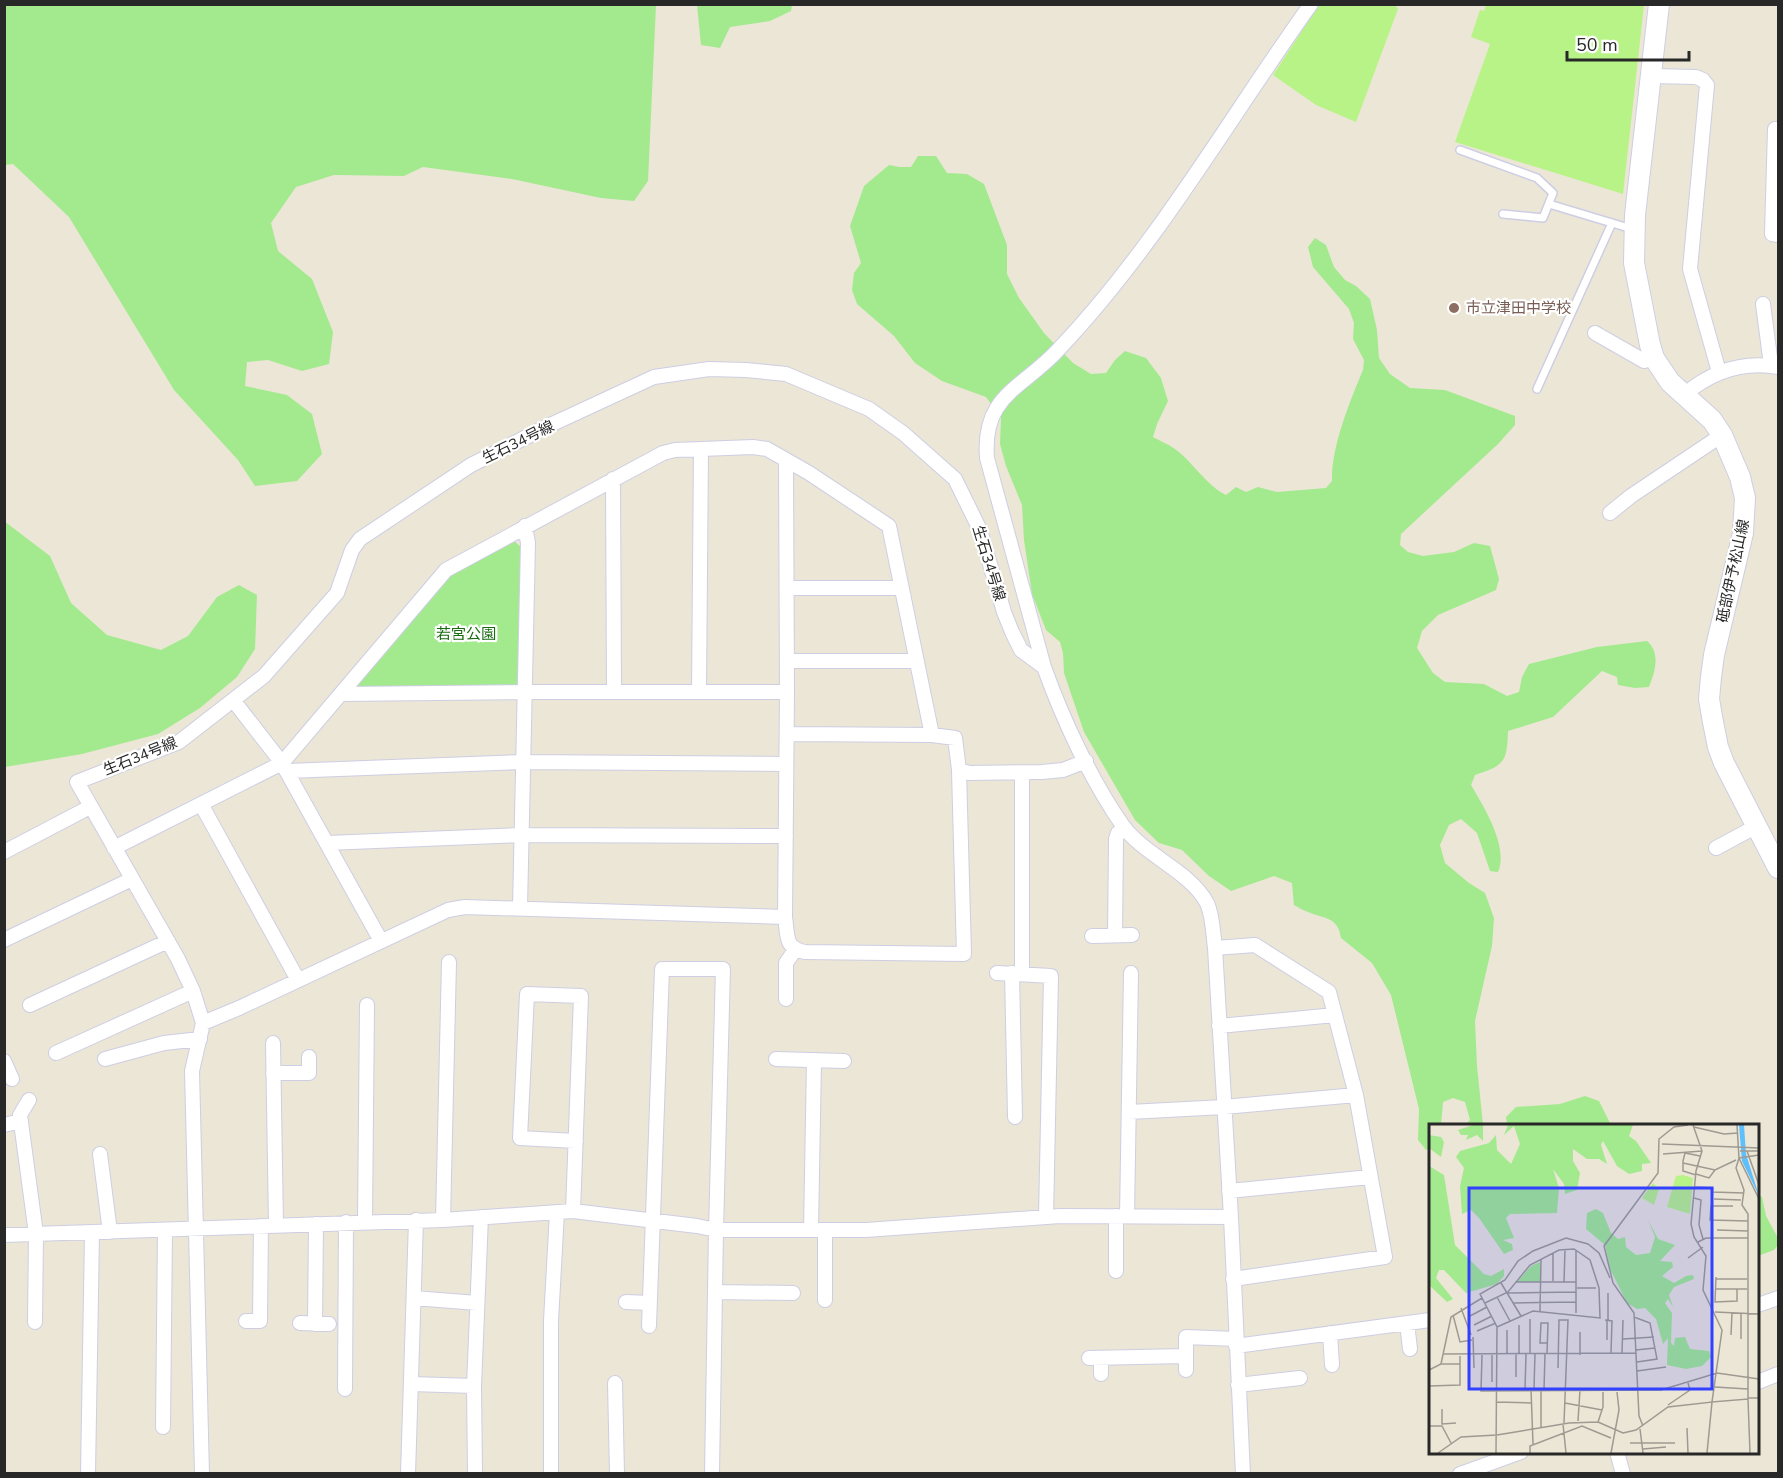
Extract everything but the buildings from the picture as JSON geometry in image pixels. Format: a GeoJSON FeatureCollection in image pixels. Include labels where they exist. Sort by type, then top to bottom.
{"type":"FeatureCollection","features":[{"type":"Feature","properties":{"kind":"main road","name":"砥部伊予松山線"},"geometry":{"type":"LineString","coordinates":[[1659,4],[1634,230],[1634,263],[1654,358],[1662,372],[1712,420],[1722,435],[1740,477],[1746,516],[1714,655],[1709,699],[1718,747],[1778,866]]}},
{"type":"Feature","properties":{"kind":"street"},"geometry":{"type":"LineString","coordinates":[[1243,1473],[1215,948],[1208,905],[1198,890],[1141,844],[1125,828],[1098,786],[1056,700],[1044,668],[987,458],[988,425],[1004,398],[1054,356],[1095,312],[1170,209],[1311,4]]}},
{"type":"Feature","properties":{"kind":"street"},"geometry":{"type":"LineString","coordinates":[[1651,76],[1696,77],[1707,85],[1690,269],[1719,372]]}},
{"type":"Feature","properties":{"kind":"street"},"geometry":{"type":"LineString","coordinates":[[1779,129],[1775,129],[1772,234],[1779,235]]}},
{"type":"Feature","properties":{"kind":"street"},"geometry":{"type":"LineString","coordinates":[[1684,395],[1701,381],[1719,372],[1743,367],[1775,366],[1763,304]]}},
{"type":"Feature","properties":{"kind":"street"},"geometry":{"type":"LineString","coordinates":[[1595,333],[1644,361],[1654,358]]}},
{"type":"Feature","properties":{"kind":"street","name":"生石34号線"},"geometry":{"type":"LineString","coordinates":[[90,807],[77,782],[179,742],[264,676],[337,593],[352,550],[360,539],[471,465],[654,377],[709,369],[786,374],[869,410],[903,433],[955,479],[980,530],[1012,632],[1021,650],[1044,668]]}},
{"type":"Feature","properties":{"kind":"street"},"geometry":{"type":"LineString","coordinates":[[1610,513],[1630,496],[1722,435]]}},
{"type":"Feature","properties":{"kind":"street"},"geometry":{"type":"LineString","coordinates":[[699,692],[701,449]]}},
{"type":"Feature","properties":{"kind":"street"},"geometry":{"type":"LineString","coordinates":[[284,767],[341,694],[446,570],[613,479],[663,453],[675,450],[767,449],[809,473],[890,526],[932,735]]}},
{"type":"Feature","properties":{"kind":"street"},"geometry":{"type":"LineString","coordinates":[[786,461],[785,916],[789,945],[795,950],[805,952],[964,954],[959,770],[955,738],[932,735],[787,734]]}},
{"type":"Feature","properties":{"kind":"street"},"geometry":{"type":"LineString","coordinates":[[613,479],[614,692]]}},
{"type":"Feature","properties":{"kind":"street"},"geometry":{"type":"LineString","coordinates":[[520,908],[528,543],[525,526]]}},
{"type":"Feature","properties":{"kind":"street"},"geometry":{"type":"LineString","coordinates":[[787,588],[902,588]]}},
{"type":"Feature","properties":{"kind":"street"},"geometry":{"type":"LineString","coordinates":[[787,661],[917,661]]}},
{"type":"Feature","properties":{"kind":"street"},"geometry":{"type":"LineString","coordinates":[[341,694],[787,693]]}},
{"type":"Feature","properties":{"kind":"street"},"geometry":{"type":"LineString","coordinates":[[233,699],[284,767],[381,941]]}},
{"type":"Feature","properties":{"kind":"street"},"geometry":{"type":"LineString","coordinates":[[959,770],[1022,772],[1063,770],[1086,761]]}},
{"type":"Feature","properties":{"kind":"street"},"geometry":{"type":"LineString","coordinates":[[114,848],[201,804],[284,767],[523,762],[786,764]]}},
{"type":"Feature","properties":{"kind":"street"},"geometry":{"type":"LineString","coordinates":[[1015,1117],[1022,772]]}},
{"type":"Feature","properties":{"kind":"street"},"geometry":{"type":"LineString","coordinates":[[201,804],[298,980]]}},
{"type":"Feature","properties":{"kind":"street"},"geometry":{"type":"LineString","coordinates":[[4,852],[90,807],[168,941],[193,991],[203,1023],[192,1071],[202,1473]]}},
{"type":"Feature","properties":{"kind":"street"},"geometry":{"type":"LineString","coordinates":[[1716,848],[1756,826]]}},
{"type":"Feature","properties":{"kind":"street"},"geometry":{"type":"LineString","coordinates":[[1115,935],[1116,839],[1125,828]]}},
{"type":"Feature","properties":{"kind":"street"},"geometry":{"type":"LineString","coordinates":[[327,843],[521,835],[786,836]]}},
{"type":"Feature","properties":{"kind":"street"},"geometry":{"type":"LineString","coordinates":[[4,940],[132,879]]}},
{"type":"Feature","properties":{"kind":"street"},"geometry":{"type":"LineString","coordinates":[[203,1023],[448,910],[465,907],[785,916]]}},
{"type":"Feature","properties":{"kind":"street"},"geometry":{"type":"LineString","coordinates":[[1092,936],[1132,935]]}},
{"type":"Feature","properties":{"kind":"street"},"geometry":{"type":"LineString","coordinates":[[30,1005],[168,941]]}},
{"type":"Feature","properties":{"kind":"street"},"geometry":{"type":"LineString","coordinates":[[1215,948],[1255,945],[1329,992],[1356,1095],[1385,1257],[1233,1279]]}},
{"type":"Feature","properties":{"kind":"street"},"geometry":{"type":"LineString","coordinates":[[786,999],[786,963],[795,950]]}},
{"type":"Feature","properties":{"kind":"street"},"geometry":{"type":"LineString","coordinates":[[443,1220],[449,962]]}},
{"type":"Feature","properties":{"kind":"street"},"geometry":{"type":"LineString","coordinates":[[649,1326],[662,969],[723,969],[712,1473]]}},
{"type":"Feature","properties":{"kind":"street"},"geometry":{"type":"LineString","coordinates":[[997,973],[1051,976],[1046,1217]]}},
{"type":"Feature","properties":{"kind":"street"},"geometry":{"type":"LineString","coordinates":[[1116,1271],[1129,1112],[1131,973]]}},
{"type":"Feature","properties":{"kind":"street"},"geometry":{"type":"LineString","coordinates":[[56,1053],[193,991]]}},
{"type":"Feature","properties":{"kind":"street"},"geometry":{"type":"LineString","coordinates":[[573,1211],[576,1141],[581,996],[527,994],[520,1138],[576,1141]]}},
{"type":"Feature","properties":{"kind":"street"},"geometry":{"type":"LineString","coordinates":[[365,1221],[367,1005]]}},
{"type":"Feature","properties":{"kind":"street"},"geometry":{"type":"LineString","coordinates":[[1219,1026],[1335,1016]]}},
{"type":"Feature","properties":{"kind":"street"},"geometry":{"type":"LineString","coordinates":[[105,1059],[164,1043],[200,1039]]}},
{"type":"Feature","properties":{"kind":"street"},"geometry":{"type":"LineString","coordinates":[[273,1043],[276,1226]]}},
{"type":"Feature","properties":{"kind":"street"},"geometry":{"type":"LineString","coordinates":[[273,1073],[309,1073],[309,1057]]}},
{"type":"Feature","properties":{"kind":"street"},"geometry":{"type":"LineString","coordinates":[[776,1059],[844,1061]]}},
{"type":"Feature","properties":{"kind":"street"},"geometry":{"type":"LineString","coordinates":[[814,1060],[818,1230],[825,1300]]}},
{"type":"Feature","properties":{"kind":"street"},"geometry":{"type":"LineString","coordinates":[[4,1061],[12,1079]]}},
{"type":"Feature","properties":{"kind":"street"},"geometry":{"type":"LineString","coordinates":[[1129,1112],[1224,1107],[1356,1095]]}},
{"type":"Feature","properties":{"kind":"street"},"geometry":{"type":"LineString","coordinates":[[29,1100],[20,1115],[36,1234],[35,1322]]}},
{"type":"Feature","properties":{"kind":"street"},"geometry":{"type":"LineString","coordinates":[[4,1125],[21,1121]]}},
{"type":"Feature","properties":{"kind":"street"},"geometry":{"type":"LineString","coordinates":[[100,1154],[110,1232]]}},
{"type":"Feature","properties":{"kind":"street"},"geometry":{"type":"LineString","coordinates":[[1229,1191],[1370,1177]]}},
{"type":"Feature","properties":{"kind":"street"},"geometry":{"type":"LineString","coordinates":[[4,1235],[443,1220],[573,1211],[716,1230],[866,1230],[1046,1217],[1231,1217]]}},
{"type":"Feature","properties":{"kind":"street"},"geometry":{"type":"LineString","coordinates":[[551,1473],[551,1321],[557,1212]]}},
{"type":"Feature","properties":{"kind":"street"},"geometry":{"type":"LineString","coordinates":[[475,1473],[474,1386],[481,1217]]}},
{"type":"Feature","properties":{"kind":"street"},"geometry":{"type":"LineString","coordinates":[[408,1473],[416,1220]]}},
{"type":"Feature","properties":{"kind":"street"},"geometry":{"type":"LineString","coordinates":[[345,1389],[346,1222]]}},
{"type":"Feature","properties":{"kind":"street"},"geometry":{"type":"LineString","coordinates":[[300,1323],[322,1324],[316,1224]]}},
{"type":"Feature","properties":{"kind":"street"},"geometry":{"type":"LineString","coordinates":[[246,1322],[260,1322],[261,1226]]}},
{"type":"Feature","properties":{"kind":"street"},"geometry":{"type":"LineString","coordinates":[[163,1427],[165,1230]]}},
{"type":"Feature","properties":{"kind":"street"},"geometry":{"type":"LineString","coordinates":[[88,1473],[92,1233]]}},
{"type":"Feature","properties":{"kind":"street"},"geometry":{"type":"LineString","coordinates":[[715,1292],[793,1293]]}},
{"type":"Feature","properties":{"kind":"street"},"geometry":{"type":"LineString","coordinates":[[414,1298],[477,1303]]}},
{"type":"Feature","properties":{"kind":"street"},"geometry":{"type":"LineString","coordinates":[[1759,1305],[1779,1298]]}},
{"type":"Feature","properties":{"kind":"street"},"geometry":{"type":"LineString","coordinates":[[626,1302],[650,1303]]}},
{"type":"Feature","properties":{"kind":"street"},"geometry":{"type":"LineString","coordinates":[[1101,1374],[1095,1358],[1186,1363],[1186,1337],[1236,1342],[1429,1320]]}},
{"type":"Feature","properties":{"kind":"street"},"geometry":{"type":"LineString","coordinates":[[1407,1323],[1410,1349]]}},
{"type":"Feature","properties":{"kind":"street"},"geometry":{"type":"LineString","coordinates":[[1330,1333],[1332,1365]]}},
{"type":"Feature","properties":{"kind":"street"},"geometry":{"type":"LineString","coordinates":[[1759,1382],[1779,1374]]}},
{"type":"Feature","properties":{"kind":"street"},"geometry":{"type":"LineString","coordinates":[[1238,1384],[1300,1378]]}},
{"type":"Feature","properties":{"kind":"street"},"geometry":{"type":"LineString","coordinates":[[615,1383],[617,1473]]}},
{"type":"Feature","properties":{"kind":"street"},"geometry":{"type":"LineString","coordinates":[[411,1384],[474,1386]]}},
{"type":"Feature","properties":{"kind":"street"},"geometry":{"type":"LineString","coordinates":[[1468,1472],[1516,1454]]}},
{"type":"Feature","properties":{"kind":"street"},"geometry":{"type":"LineString","coordinates":[[1618,1454],[1623,1473]]}},
{"type":"Feature","properties":{"kind":"lane"},"geometry":{"type":"LineString","coordinates":[[1460,150],[1537,178],[1553,194],[1544,218],[1503,214]]}},
{"type":"Feature","properties":{"kind":"lane"},"geometry":{"type":"LineString","coordinates":[[1549,204],[1634,230]]}},
{"type":"Feature","properties":{"kind":"lane"},"geometry":{"type":"LineString","coordinates":[[1537,389],[1612,223]]}},
{"type":"Feature","properties":{"kind":"green space"},"geometry":{"type":"Polygon","coordinates":[[[5,4],[656,5],[648,181],[634,201],[601,198],[512,179],[423,167],[404,176],[334,175],[296,187],[271,223],[278,251],[312,279],[333,332],[329,364],[302,371],[268,360],[247,362],[245,386],[287,395],[312,414],[322,454],[297,481],[255,486],[238,460],[174,390],[69,217],[13,164],[5,165],[5,4]]]}},
{"type":"Feature","properties":{"kind":"green space"},"geometry":{"type":"Polygon","coordinates":[[[697,4],[792,5],[791,11],[770,21],[730,27],[720,48],[701,45],[697,4]]]}},
{"type":"Feature","properties":{"kind":"green space"},"geometry":{"type":"Polygon","coordinates":[[[1319,5],[1395,5],[1398,9],[1356,122],[1316,105],[1273,75],[1319,5]]]}},
{"type":"Feature","properties":{"kind":"green space"},"geometry":{"type":"Polygon","coordinates":[[[1486,5],[1644,5],[1623,194],[1455,142],[1490,44],[1471,37],[1480,10],[1484,11],[1486,5]]]}},
{"type":"Feature","properties":{"kind":"green space"},"geometry":{"type":"Polygon","coordinates":[[[918,156],[936,156],[947,173],[967,174],[984,184],[1007,245],[1007,274],[1019,298],[1044,333],[1073,363],[1091,374],[1106,373],[1125,351],[1146,358],[1161,378],[1168,401],[1153,437],[1175,449],[1212,485],[1226,495],[1236,487],[1246,492],[1258,487],[1277,492],[1326,488],[1332,481],[1338,439],[1363,370],[1364,360],[1353,339],[1354,323],[1349,309],[1313,267],[1308,247],[1315,238],[1326,245],[1334,267],[1345,280],[1356,286],[1370,299],[1377,330],[1379,358],[1390,374],[1410,388],[1445,390],[1515,416],[1515,425],[1498,444],[1401,534],[1400,545],[1408,552],[1423,556],[1454,552],[1474,543],[1490,546],[1499,579],[1496,590],[1438,615],[1422,631],[1417,648],[1433,673],[1445,682],[1484,684],[1507,696],[1519,692],[1522,677],[1529,664],[1597,647],[1647,641],[1654,651],[1656,663],[1649,687],[1635,688],[1618,685],[1617,677],[1602,671],[1553,717],[1508,731],[1507,750],[1502,761],[1493,768],[1475,775],[1471,785],[1498,839],[1501,862],[1498,872],[1490,871],[1477,833],[1461,819],[1449,825],[1440,845],[1445,863],[1485,893],[1494,918],[1492,946],[1475,1021],[1483,1124],[1466,1124],[1470,1120],[1465,1102],[1453,1098],[1443,1102],[1441,1124],[1429,1124],[1429,1148],[1426,1150],[1418,1140],[1419,1109],[1391,995],[1372,963],[1341,938],[1337,926],[1329,919],[1294,905],[1292,883],[1274,876],[1231,891],[1209,876],[1182,850],[1159,843],[1135,820],[1084,732],[1064,673],[1060,642],[1046,630],[1032,594],[1024,540],[1022,505],[1006,466],[1000,444],[1001,418],[986,397],[942,381],[915,363],[894,336],[857,304],[852,290],[854,273],[861,263],[850,226],[864,186],[889,165],[911,167],[918,156]]]}},
{"type":"Feature","properties":{"kind":"green space"},"geometry":{"type":"Polygon","coordinates":[[[4,521],[50,556],[71,603],[107,635],[161,650],[188,636],[217,597],[239,585],[257,595],[255,649],[237,677],[200,708],[158,734],[82,754],[5,767],[4,521]]]}},
{"type":"Feature","properties":{"kind":"green space","name":"若宮公園"},"geometry":{"type":"Polygon","coordinates":[[[513,540],[522,548],[519,688],[350,690],[453,571],[513,540]]]}},
{"type":"Feature","properties":{"kind":"green space"},"geometry":{"type":"Polygon","coordinates":[[[1585,1096],[1599,1101],[1610,1124],[1507,1124],[1506,1117],[1516,1107],[1560,1104],[1585,1096]]]}},
{"type":"Feature","properties":{"kind":"green space"},"geometry":{"type":"Polygon","coordinates":[[[1759,1196],[1762,1197],[1766,1216],[1778,1238],[1778,1245],[1774,1250],[1759,1256],[1759,1196]]]}},
{"type":"Feature","properties":{"kind":"place","name":"市立津田中学校"},"geometry":{"type":"Point","coordinates":[1454,308]}}]}
